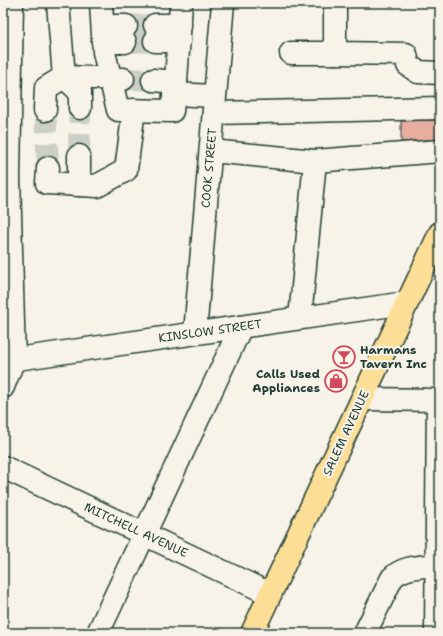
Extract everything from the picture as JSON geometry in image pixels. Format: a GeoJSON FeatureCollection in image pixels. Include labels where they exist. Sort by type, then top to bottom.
{"type":"FeatureCollection","features":[{"type":"Feature","properties":{"kind":"main road","name":"SALEM AVENUE"},"geometry":{"type":"LineString","coordinates":[[252,633],[440,232]]}},
{"type":"Feature","properties":{"kind":"street"},"geometry":{"type":"LineString","coordinates":[[3,387],[8,360],[6,178],[12,3]]}},
{"type":"Feature","properties":{"kind":"street"},"geometry":{"type":"LineString","coordinates":[[58,3],[64,77],[80,92],[80,108]]}},
{"type":"Feature","properties":{"kind":"street"},"geometry":{"type":"LineString","coordinates":[[101,3],[104,52],[117,79],[118,110],[172,111],[181,3]]}},
{"type":"Feature","properties":{"kind":"street","name":"COOK STREET"},"geometry":{"type":"LineString","coordinates":[[195,333],[223,3]]}},
{"type":"Feature","properties":{"kind":"street"},"geometry":{"type":"LineString","coordinates":[[335,3],[335,53]]}},
{"type":"Feature","properties":{"kind":"street"},"geometry":{"type":"LineString","coordinates":[[155,33],[179,33]]}},
{"type":"Feature","properties":{"kind":"street"},"geometry":{"type":"LineString","coordinates":[[103,34],[126,34]]}},
{"type":"Feature","properties":{"kind":"street"},"geometry":{"type":"LineString","coordinates":[[291,53],[406,54],[408,66],[418,72],[440,73]]}},
{"type":"Feature","properties":{"kind":"street"},"geometry":{"type":"LineString","coordinates":[[45,110],[46,88],[64,77],[117,79]]}},
{"type":"Feature","properties":{"kind":"street"},"geometry":{"type":"LineString","coordinates":[[153,80],[214,104],[440,108]]}},
{"type":"Feature","properties":{"kind":"street"},"geometry":{"type":"LineString","coordinates":[[47,175],[78,184],[97,186],[126,170],[134,110]]}},
{"type":"Feature","properties":{"kind":"street"},"geometry":{"type":"LineString","coordinates":[[210,151],[315,161],[440,151]]}},
{"type":"Feature","properties":{"kind":"street"},"geometry":{"type":"LineString","coordinates":[[78,184],[79,156]]}},
{"type":"Feature","properties":{"kind":"street"},"geometry":{"type":"LineString","coordinates":[[300,318],[315,161]]}},
{"type":"Feature","properties":{"kind":"street","name":"KINSLOW STREET"},"geometry":{"type":"LineString","coordinates":[[8,360],[406,303]]}},
{"type":"Feature","properties":{"kind":"street"},"geometry":{"type":"LineString","coordinates":[[98,633],[241,326]]}},
{"type":"Feature","properties":{"kind":"street"},"geometry":{"type":"LineString","coordinates":[[362,399],[439,400],[436,633]]}},
{"type":"Feature","properties":{"kind":"street","name":"MITCHELL AVENUE"},"geometry":{"type":"LineString","coordinates":[[3,467],[270,594]]}},
{"type":"Feature","properties":{"kind":"street"},"geometry":{"type":"LineString","coordinates":[[365,633],[392,578],[398,572],[406,569],[437,565]]}},
{"type":"Feature","properties":{"kind":"building"},"geometry":{"type":"Polygon","coordinates":[[[440,120],[440,139],[401,142],[401,121],[440,120]]]}},
{"type":"Feature","properties":{"kind":"tunnel"},"geometry":{"type":"LineString","coordinates":[[126,26],[155,25]]}},
{"type":"Feature","properties":{"kind":"tunnel"},"geometry":{"type":"LineString","coordinates":[[125,42],[155,41]]}},
{"type":"Feature","properties":{"kind":"tunnel"},"geometry":{"type":"LineString","coordinates":[[125,79],[153,80]]}},
{"type":"Feature","properties":{"kind":"tunnel"},"geometry":{"type":"LineString","coordinates":[[79,156],[80,108]]}},
{"type":"Feature","properties":{"kind":"tunnel"},"geometry":{"type":"LineString","coordinates":[[45,110],[48,168]]}},
{"type":"Feature","properties":{"kind":"place","name":"Harmans Tavern Inc"},"geometry":{"type":"Point","coordinates":[344,357]}},
{"type":"Feature","properties":{"kind":"place","name":"Calls Used Appliances"},"geometry":{"type":"Point","coordinates":[336,381]}}]}
